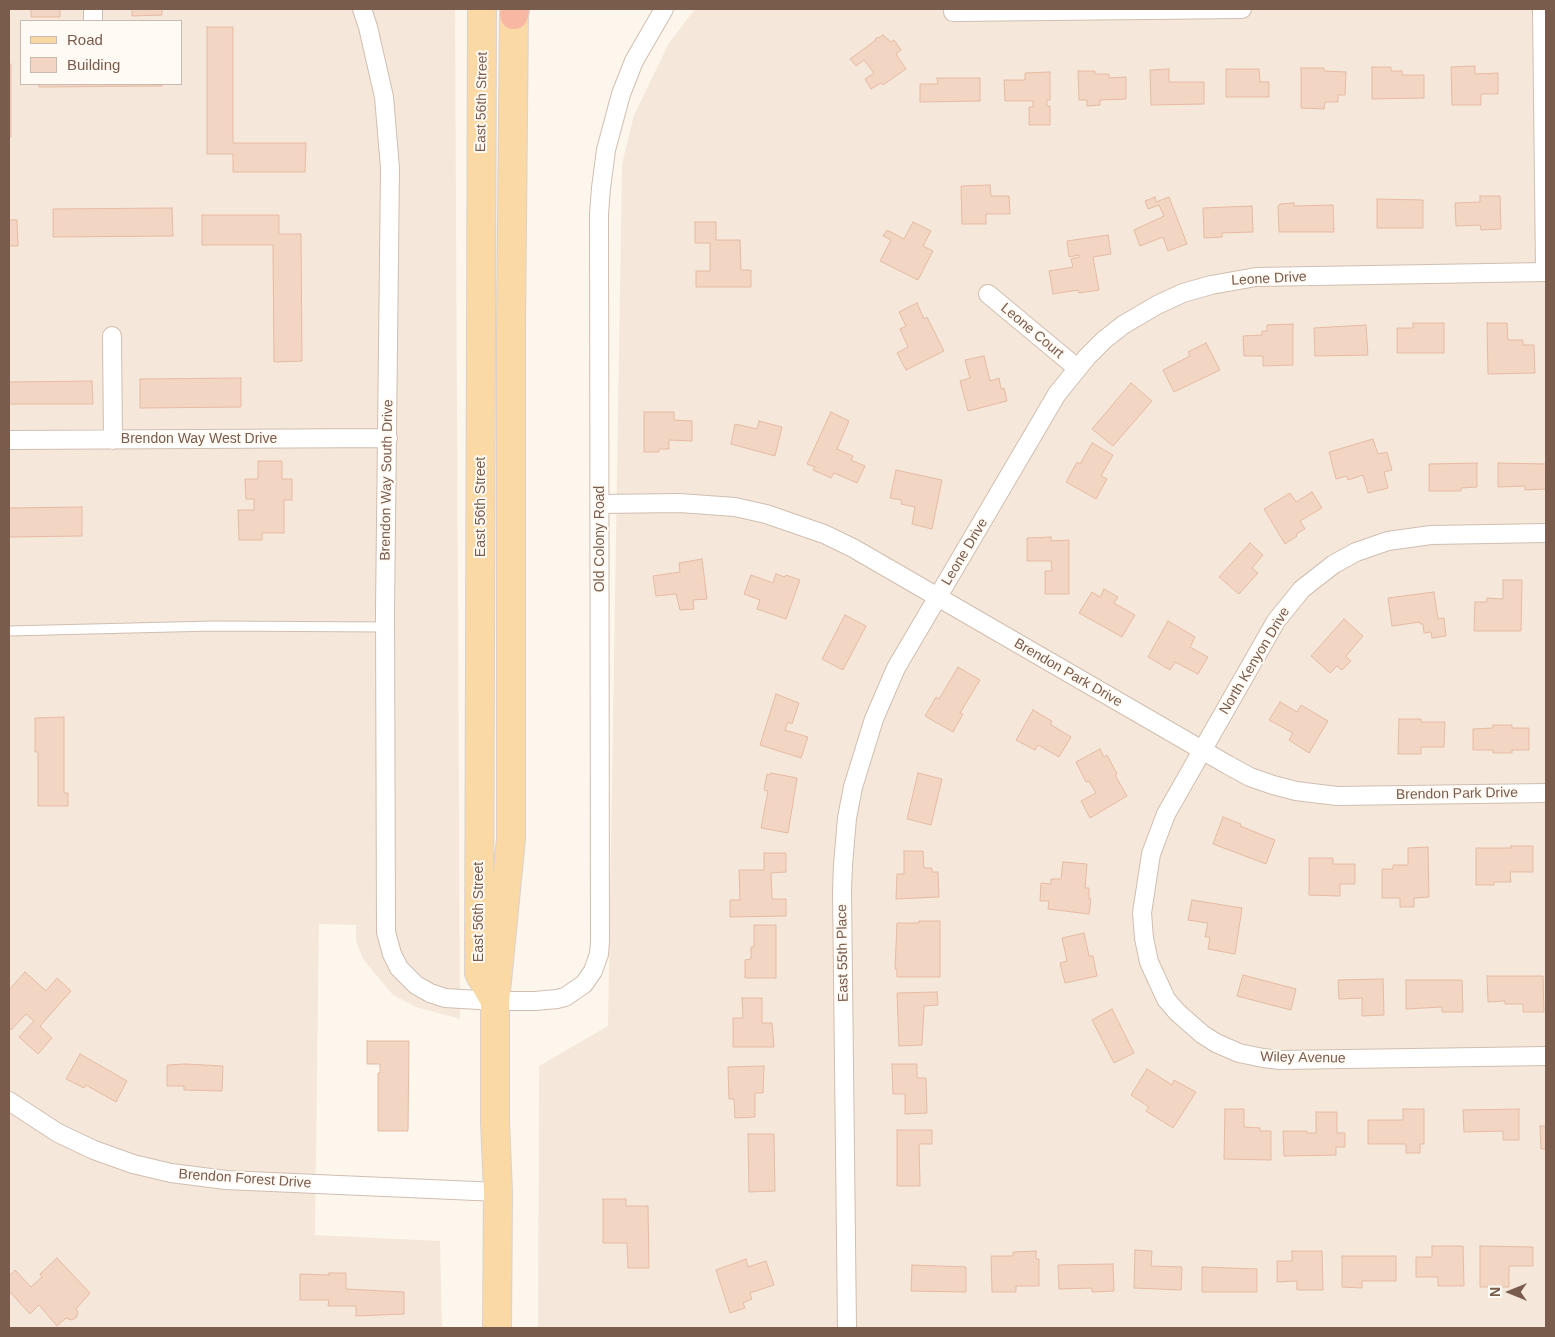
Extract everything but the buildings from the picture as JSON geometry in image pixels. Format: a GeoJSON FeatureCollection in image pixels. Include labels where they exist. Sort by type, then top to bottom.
{"type":"FeatureCollection","features":[{"type":"Feature","properties":{"kind":"main road","name":"East 56th Street"},"geometry":{"type":"LineString","coordinates":[[482,9],[479,973],[495,1001]]}},
{"type":"Feature","properties":{"kind":"main road","name":"East 56th Street"},"geometry":{"type":"LineString","coordinates":[[497,1328],[498,1192],[495,1113],[495,1001],[511,839],[511,330],[514,11]]}},
{"type":"Feature","properties":{"kind":"street","name":"Brendon Way South Drive"},"geometry":{"type":"LineString","coordinates":[[362,9],[384,97],[389,143],[385,627],[386,932],[392,953]]}},
{"type":"Feature","properties":{"kind":"street","name":"Old Colony Road"},"geometry":{"type":"LineString","coordinates":[[392,953],[409,980],[430,993],[453,999],[495,1001],[535,1001],[565,997],[584,984],[594,971],[599,954],[599,214],[606,150],[621,94],[634,61],[664,9]]}},
{"type":"Feature","properties":{"kind":"street"},"geometry":{"type":"LineString","coordinates":[[953,12],[1242,9]]}},
{"type":"Feature","properties":{"kind":"street"},"geometry":{"type":"LineString","coordinates":[[1542,9],[1545,272]]}},
{"type":"Feature","properties":{"kind":"street","name":"Leone Drive"},"geometry":{"type":"LineString","coordinates":[[938,597],[1044,415],[1077,368],[1104,340],[1143,312],[1183,293],[1224,282],[1256,277],[1545,272]]}},
{"type":"Feature","properties":{"kind":"street","name":"Leone Court"},"geometry":{"type":"LineString","coordinates":[[988,294],[1077,368]]}},
{"type":"Feature","properties":{"kind":"street"},"geometry":{"type":"LineString","coordinates":[[112,336],[113,440]]}},
{"type":"Feature","properties":{"kind":"street","name":"Brendon Way West Drive"},"geometry":{"type":"LineString","coordinates":[[9,440],[388,438]]}},
{"type":"Feature","properties":{"kind":"street","name":"Brendon Park Drive"},"geometry":{"type":"LineString","coordinates":[[600,504],[702,504],[735,507],[766,514],[824,534],[853,548],[1242,773],[1288,790],[1320,795],[1546,793]]}},
{"type":"Feature","properties":{"kind":"street","name":"North Kenyon Drive"},"geometry":{"type":"LineString","coordinates":[[1201,750],[1276,621],[1302,589],[1334,564],[1364,549],[1388,540],[1405,537],[1546,533]]}},
{"type":"Feature","properties":{"kind":"street","name":"East 55th Place"},"geometry":{"type":"LineString","coordinates":[[847,1328],[842,889],[847,818],[856,772],[879,704],[896,668],[938,597]]}},
{"type":"Feature","properties":{"kind":"street","name":"Wiley Avenue"},"geometry":{"type":"LineString","coordinates":[[1201,750],[1174,798],[1159,830],[1151,854],[1142,913],[1145,946],[1155,977],[1166,999],[1189,1024],[1208,1039],[1224,1047],[1247,1055],[1271,1059],[1546,1056]]}},
{"type":"Feature","properties":{"kind":"street","name":"Brendon Forest Drive"},"geometry":{"type":"LineString","coordinates":[[9,1101],[58,1133],[94,1150],[133,1164],[186,1176],[226,1180],[498,1192]]}},
{"type":"Feature","properties":{"kind":"lane"},"geometry":{"type":"LineString","coordinates":[[9,631],[213,626],[385,627]]}},
{"type":"Feature","properties":{"kind":"shaded area"},"geometry":{"type":"Polygon","coordinates":[[[9,9],[455,9],[460,1019],[416,1007],[393,995],[363,959],[356,941],[356,925],[319,924],[315,1235],[440,1241],[442,1328],[9,1328],[9,9]]]}},
{"type":"Feature","properties":{"kind":"shaded area"},"geometry":{"type":"Polygon","coordinates":[[[695,9],[1546,9],[1546,1328],[538,1328],[539,1066],[608,1026],[622,164],[634,115],[669,43],[695,9]]]}}]}
